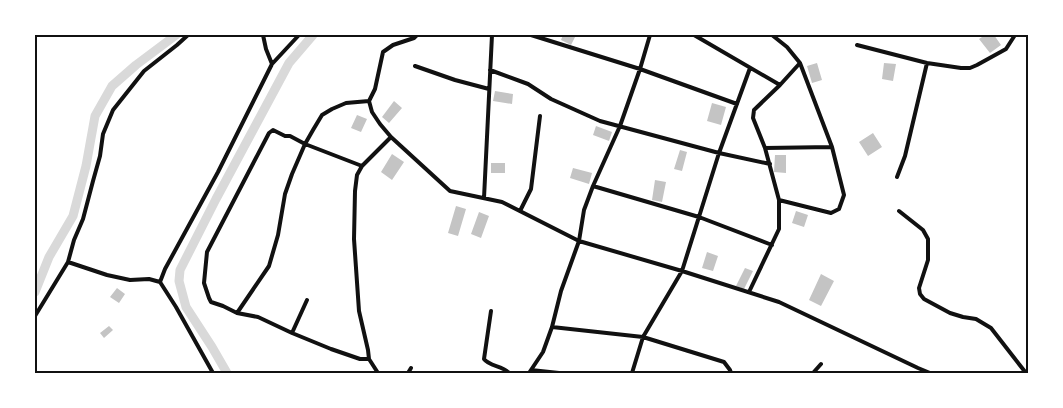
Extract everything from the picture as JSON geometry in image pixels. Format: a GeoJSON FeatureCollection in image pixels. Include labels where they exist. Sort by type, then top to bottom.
{"type":"FeatureCollection","features":[{"type":"Feature","properties":{"kind":"street"},"geometry":{"type":"LineString","coordinates":[[35,316],[68,262],[74,240],[83,219],[100,156],[103,134],[113,110],[144,71],[188,35]]}},
{"type":"Feature","properties":{"kind":"street"},"geometry":{"type":"LineString","coordinates":[[263,35],[272,64]]}},
{"type":"Feature","properties":{"kind":"street"},"geometry":{"type":"LineString","coordinates":[[160,282],[272,64],[300,35]]}},
{"type":"Feature","properties":{"kind":"street"},"geometry":{"type":"LineString","coordinates":[[417,35],[414,38],[393,45],[383,52],[375,89],[369,101],[372,112],[390,137],[450,191],[502,202],[579,241],[779,302],[930,373]]}},
{"type":"Feature","properties":{"kind":"street"},"geometry":{"type":"LineString","coordinates":[[484,198],[492,35]]}},
{"type":"Feature","properties":{"kind":"street"},"geometry":{"type":"LineString","coordinates":[[531,35],[640,68],[737,104]]}},
{"type":"Feature","properties":{"kind":"street"},"geometry":{"type":"LineString","coordinates":[[530,372],[543,352],[552,327],[561,291],[579,241],[584,210],[620,126],[650,35]]}},
{"type":"Feature","properties":{"kind":"street"},"geometry":{"type":"LineString","coordinates":[[694,35],[780,85]]}},
{"type":"Feature","properties":{"kind":"street"},"geometry":{"type":"LineString","coordinates":[[772,35],[787,47],[800,63],[832,147],[844,195],[839,209],[831,213],[779,200]]}},
{"type":"Feature","properties":{"kind":"street"},"geometry":{"type":"LineString","coordinates":[[857,45],[927,63],[970,68],[1006,49],[1015,35]]}},
{"type":"Feature","properties":{"kind":"street"},"geometry":{"type":"LineString","coordinates":[[749,292],[779,229],[779,200],[765,148],[754,121],[753,112],[800,63]]}},
{"type":"Feature","properties":{"kind":"street"},"geometry":{"type":"LineString","coordinates":[[897,177],[905,156],[927,63]]}},
{"type":"Feature","properties":{"kind":"street"},"geometry":{"type":"LineString","coordinates":[[416,66],[455,80],[489,89]]}},
{"type":"Feature","properties":{"kind":"street"},"geometry":{"type":"LineString","coordinates":[[632,373],[643,337],[682,271],[719,153],[750,68]]}},
{"type":"Feature","properties":{"kind":"street"},"geometry":{"type":"LineString","coordinates":[[490,70],[528,84],[551,99],[600,121],[719,153],[770,164]]}},
{"type":"Feature","properties":{"kind":"street"},"geometry":{"type":"LineString","coordinates":[[237,313],[269,266],[278,235],[285,194],[292,174],[305,144],[322,116],[346,103],[369,101]]}},
{"type":"Feature","properties":{"kind":"street"},"geometry":{"type":"LineString","coordinates":[[520,211],[531,189],[540,116]]}},
{"type":"Feature","properties":{"kind":"street"},"geometry":{"type":"LineString","coordinates":[[362,166],[273,130],[269,133],[207,252],[204,283],[211,302],[237,313],[258,317],[349,356],[369,359]]}},
{"type":"Feature","properties":{"kind":"street"},"geometry":{"type":"LineString","coordinates":[[378,373],[369,359],[359,311],[354,239],[355,191],[357,175],[362,166],[390,137]]}},
{"type":"Feature","properties":{"kind":"street"},"geometry":{"type":"LineString","coordinates":[[765,148],[832,147]]}},
{"type":"Feature","properties":{"kind":"street"},"geometry":{"type":"LineString","coordinates":[[593,186],[699,217],[772,245]]}},
{"type":"Feature","properties":{"kind":"street"},"geometry":{"type":"LineString","coordinates":[[900,211],[923,230],[928,239],[928,260],[920,294],[950,313],[976,319],[991,328],[1026,373]]}},
{"type":"Feature","properties":{"kind":"street"},"geometry":{"type":"LineString","coordinates":[[68,262],[107,275],[130,280],[149,279],[160,282],[213,373]]}},
{"type":"Feature","properties":{"kind":"street"},"geometry":{"type":"LineString","coordinates":[[292,333],[307,300]]}},
{"type":"Feature","properties":{"kind":"street"},"geometry":{"type":"LineString","coordinates":[[491,311],[484,359],[509,373]]}},
{"type":"Feature","properties":{"kind":"street"},"geometry":{"type":"LineString","coordinates":[[552,327],[643,337],[724,362],[730,373]]}},
{"type":"Feature","properties":{"kind":"street"},"geometry":{"type":"LineString","coordinates":[[813,373],[821,364]]}},
{"type":"Feature","properties":{"kind":"street"},"geometry":{"type":"LineString","coordinates":[[408,373],[411,368]]}},
{"type":"Feature","properties":{"kind":"street"},"geometry":{"type":"LineString","coordinates":[[530,372],[560,373]]}},
{"type":"Feature","properties":{"kind":"building"},"geometry":{"type":"Polygon","coordinates":[[[563,35],[576,35],[571,45],[561,40],[563,35]]]}},
{"type":"Feature","properties":{"kind":"building"},"geometry":{"type":"Polygon","coordinates":[[[985,35],[994,35],[1001,45],[990,53],[979,39],[985,35]]]}},
{"type":"Feature","properties":{"kind":"building"},"geometry":{"type":"Polygon","coordinates":[[[817,63],[822,80],[812,83],[807,66],[817,63]]]}},
{"type":"Feature","properties":{"kind":"building"},"geometry":{"type":"Polygon","coordinates":[[[884,63],[896,64],[893,81],[882,79],[884,63]]]}},
{"type":"Feature","properties":{"kind":"building"},"geometry":{"type":"Polygon","coordinates":[[[495,91],[513,94],[512,104],[493,101],[495,91]]]}},
{"type":"Feature","properties":{"kind":"building"},"geometry":{"type":"Polygon","coordinates":[[[394,101],[402,108],[389,123],[382,117],[394,101]]]}},
{"type":"Feature","properties":{"kind":"building"},"geometry":{"type":"Polygon","coordinates":[[[712,103],[726,107],[721,125],[707,121],[712,103]]]}},
{"type":"Feature","properties":{"kind":"building"},"geometry":{"type":"Polygon","coordinates":[[[357,115],[367,119],[361,132],[351,128],[357,115]]]}},
{"type":"Feature","properties":{"kind":"building"},"geometry":{"type":"Polygon","coordinates":[[[596,126],[612,132],[609,141],[593,135],[596,126]]]}},
{"type":"Feature","properties":{"kind":"building"},"geometry":{"type":"Polygon","coordinates":[[[873,133],[882,147],[868,156],[859,142],[873,133]]]}},
{"type":"Feature","properties":{"kind":"building"},"geometry":{"type":"Polygon","coordinates":[[[680,150],[687,152],[682,171],[674,169],[680,150]]]}},
{"type":"Feature","properties":{"kind":"building"},"geometry":{"type":"Polygon","coordinates":[[[392,154],[404,162],[392,180],[381,172],[392,154]]]}},
{"type":"Feature","properties":{"kind":"building"},"geometry":{"type":"Polygon","coordinates":[[[775,155],[786,155],[786,173],[774,172],[775,155]]]}},
{"type":"Feature","properties":{"kind":"building"},"geometry":{"type":"Polygon","coordinates":[[[491,163],[505,163],[505,173],[491,173],[491,163]]]}},
{"type":"Feature","properties":{"kind":"building"},"geometry":{"type":"Polygon","coordinates":[[[573,168],[592,173],[589,184],[570,178],[573,168]]]}},
{"type":"Feature","properties":{"kind":"building"},"geometry":{"type":"Polygon","coordinates":[[[655,180],[666,182],[662,202],[652,200],[655,180]]]}},
{"type":"Feature","properties":{"kind":"building"},"geometry":{"type":"Polygon","coordinates":[[[456,206],[466,209],[458,236],[448,233],[456,206]]]}},
{"type":"Feature","properties":{"kind":"building"},"geometry":{"type":"Polygon","coordinates":[[[796,211],[808,215],[804,227],[792,223],[796,211]]]}},
{"type":"Feature","properties":{"kind":"building"},"geometry":{"type":"Polygon","coordinates":[[[479,212],[489,216],[481,238],[471,234],[479,212]]]}},
{"type":"Feature","properties":{"kind":"building"},"geometry":{"type":"Polygon","coordinates":[[[707,252],[718,256],[713,271],[702,268],[707,252]]]}},
{"type":"Feature","properties":{"kind":"building"},"geometry":{"type":"Polygon","coordinates":[[[745,268],[753,271],[744,289],[736,286],[745,268]]]}},
{"type":"Feature","properties":{"kind":"building"},"geometry":{"type":"Polygon","coordinates":[[[821,274],[834,281],[821,306],[809,300],[821,274]]]}},
{"type":"Feature","properties":{"kind":"building"},"geometry":{"type":"Polygon","coordinates":[[[117,288],[125,294],[119,303],[110,297],[117,288]]]}},
{"type":"Feature","properties":{"kind":"building"},"geometry":{"type":"Polygon","coordinates":[[[109,326],[113,330],[104,338],[100,333],[109,326]]]}},
{"type":"Feature","properties":{"kind":"waterway"},"geometry":{"type":"LineString","coordinates":[[35,292],[49,257],[73,216],[86,166],[95,116],[112,86],[176,35]]}},
{"type":"Feature","properties":{"kind":"waterway"},"geometry":{"type":"LineString","coordinates":[[227,373],[186,307],[179,281],[180,270],[289,63],[313,35]]}}]}
